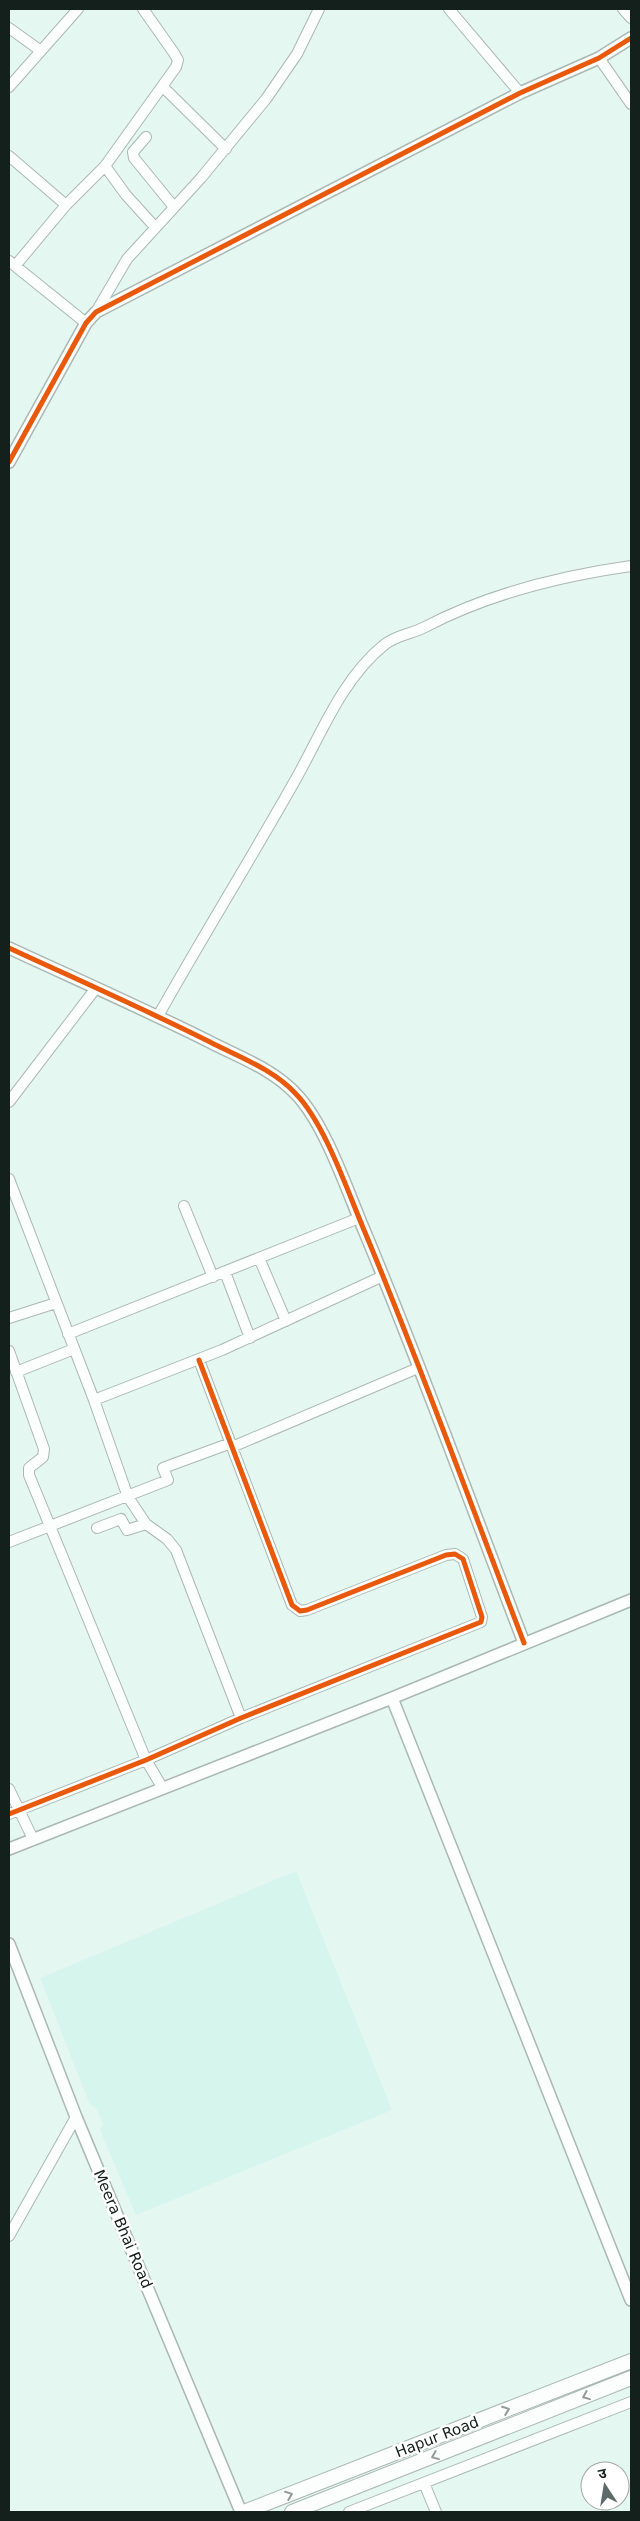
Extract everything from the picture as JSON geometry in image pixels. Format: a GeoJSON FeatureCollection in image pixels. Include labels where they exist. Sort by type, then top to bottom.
{"type":"FeatureCollection","features":[{"type":"Feature","properties":{"kind":"main road","name":"Hapur Road"},"geometry":{"type":"LineString","coordinates":[[242,2512],[631,2361]]}},
{"type":"Feature","properties":{"kind":"main road","name":"Hapur Road"},"geometry":{"type":"LineString","coordinates":[[292,2512],[631,2378]]}},
{"type":"Feature","properties":{"kind":"street"},"geometry":{"type":"LineString","coordinates":[[9,87],[78,9]]}},
{"type":"Feature","properties":{"kind":"street"},"geometry":{"type":"LineString","coordinates":[[86,323],[12,264],[105,166],[164,87],[178,60],[143,9]]}},
{"type":"Feature","properties":{"kind":"street"},"geometry":{"type":"LineString","coordinates":[[9,462],[86,323],[96,312],[118,272],[155,227],[226,148],[284,74],[307,36],[319,9]]}},
{"type":"Feature","properties":{"kind":"street"},"geometry":{"type":"LineString","coordinates":[[623,9],[631,18]]}},
{"type":"Feature","properties":{"kind":"street"},"geometry":{"type":"LineString","coordinates":[[453,10],[520,93]]}},
{"type":"Feature","properties":{"kind":"street"},"geometry":{"type":"LineString","coordinates":[[9,28],[41,51]]}},
{"type":"Feature","properties":{"kind":"street"},"geometry":{"type":"LineString","coordinates":[[96,312],[520,93],[599,58],[631,38]]}},
{"type":"Feature","properties":{"kind":"street"},"geometry":{"type":"LineString","coordinates":[[599,58],[631,104]]}},
{"type":"Feature","properties":{"kind":"street"},"geometry":{"type":"LineString","coordinates":[[164,87],[226,148]]}},
{"type":"Feature","properties":{"kind":"street"},"geometry":{"type":"LineString","coordinates":[[146,137],[134,152],[134,158],[174,207]]}},
{"type":"Feature","properties":{"kind":"street"},"geometry":{"type":"LineString","coordinates":[[9,156],[66,205]]}},
{"type":"Feature","properties":{"kind":"street"},"geometry":{"type":"LineString","coordinates":[[105,166],[126,195],[155,227]]}},
{"type":"Feature","properties":{"kind":"street"},"geometry":{"type":"LineString","coordinates":[[158,1016],[297,777],[329,716],[355,676],[376,652],[394,638],[425,627],[446,615],[510,592],[631,566]]}},
{"type":"Feature","properties":{"kind":"street"},"geometry":{"type":"LineString","coordinates":[[9,948],[158,1016],[276,1076],[296,1093],[308,1108],[327,1146],[383,1276],[524,1643]]}},
{"type":"Feature","properties":{"kind":"street"},"geometry":{"type":"LineString","coordinates":[[9,1102],[96,988]]}},
{"type":"Feature","properties":{"kind":"street"},"geometry":{"type":"LineString","coordinates":[[9,1179],[94,1400],[128,1497],[146,1524],[168,1539],[176,1550],[240,1718]]}},
{"type":"Feature","properties":{"kind":"street"},"geometry":{"type":"LineString","coordinates":[[184,1206],[213,1277]]}},
{"type":"Feature","properties":{"kind":"street"},"geometry":{"type":"LineString","coordinates":[[68,1334],[359,1218]]}},
{"type":"Feature","properties":{"kind":"street"},"geometry":{"type":"LineString","coordinates":[[259,1258],[286,1321]]}},
{"type":"Feature","properties":{"kind":"street"},"geometry":{"type":"LineString","coordinates":[[225,1272],[250,1338]]}},
{"type":"Feature","properties":{"kind":"street"},"geometry":{"type":"LineString","coordinates":[[94,1400],[199,1360],[383,1276]]}},
{"type":"Feature","properties":{"kind":"street"},"geometry":{"type":"LineString","coordinates":[[9,1318],[56,1302]]}},
{"type":"Feature","properties":{"kind":"street"},"geometry":{"type":"LineString","coordinates":[[16,1372],[74,1349]]}},
{"type":"Feature","properties":{"kind":"street"},"geometry":{"type":"LineString","coordinates":[[9,1351],[44,1448],[43,1457],[30,1465],[28,1470],[146,1760],[162,1787]]}},
{"type":"Feature","properties":{"kind":"street"},"geometry":{"type":"LineString","coordinates":[[13,1812],[146,1760],[240,1718],[474,1627],[482,1622],[463,1559],[455,1554],[446,1555],[307,1610],[296,1609],[292,1605],[199,1360]]}},
{"type":"Feature","properties":{"kind":"street"},"geometry":{"type":"LineString","coordinates":[[9,1542],[51,1528],[168,1480],[163,1468],[232,1445],[418,1368]]}},
{"type":"Feature","properties":{"kind":"street"},"geometry":{"type":"LineString","coordinates":[[97,1528],[121,1519],[127,1530],[146,1524]]}},
{"type":"Feature","properties":{"kind":"street"},"geometry":{"type":"LineString","coordinates":[[9,1849],[162,1787],[392,1698],[631,1600]]}},
{"type":"Feature","properties":{"kind":"street"},"geometry":{"type":"LineString","coordinates":[[392,1698],[631,2300]]}},
{"type":"Feature","properties":{"kind":"street"},"geometry":{"type":"LineString","coordinates":[[9,1789],[13,1812],[33,1839]]}},
{"type":"Feature","properties":{"kind":"street","name":"Meera Bhai Road"},"geometry":{"type":"LineString","coordinates":[[9,1944],[76,2117],[242,2512]]}},
{"type":"Feature","properties":{"kind":"street"},"geometry":{"type":"LineString","coordinates":[[9,2236],[76,2117]]}},
{"type":"Feature","properties":{"kind":"street"},"geometry":{"type":"LineString","coordinates":[[349,2512],[631,2402]]}},
{"type":"Feature","properties":{"kind":"street"},"geometry":{"type":"LineString","coordinates":[[424,2483],[436,2512]]}},
{"type":"Feature","properties":{"kind":"shaded area"},"geometry":{"type":"Polygon","coordinates":[[[296,1871],[392,2110],[136,2215],[100,2130],[103,2124],[96,2108],[90,2105],[40,1978],[296,1871]]]}},
{"type":"Feature","properties":{"kind":"cycle path"},"geometry":{"type":"LineString","coordinates":[[9,462],[86,323],[96,312],[520,93],[599,58],[631,38]]}},
{"type":"Feature","properties":{"kind":"cycle path"},"geometry":{"type":"LineString","coordinates":[[9,948],[255,1064],[287,1085],[307,1107],[326,1140],[385,1281],[524,1643]]}},
{"type":"Feature","properties":{"kind":"cycle path"},"geometry":{"type":"LineString","coordinates":[[9,1814],[146,1760],[241,1718],[481,1622],[482,1617],[463,1559],[455,1554],[446,1555],[307,1610],[300,1611],[292,1605],[199,1360]]}}]}
